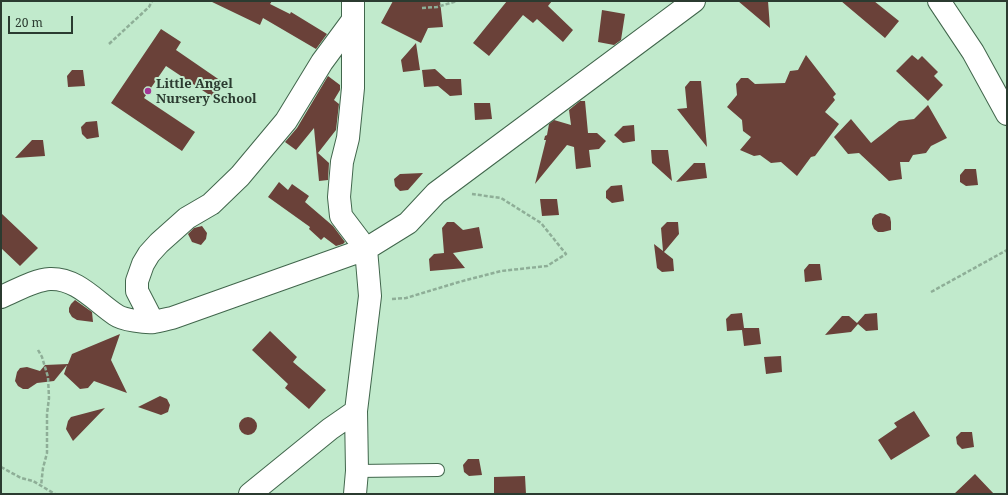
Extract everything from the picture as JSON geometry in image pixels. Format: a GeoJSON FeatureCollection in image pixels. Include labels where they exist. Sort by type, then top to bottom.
{"type":"FeatureCollection","features":[{"type":"Feature","properties":{"kind":"street"},"geometry":{"type":"LineString","coordinates":[[1,298],[35,283],[49,279],[65,281],[84,290],[117,316],[133,320],[153,322],[172,318],[366,249],[408,223],[436,193],[694,1]]}},
{"type":"Feature","properties":{"kind":"street"},"geometry":{"type":"LineString","coordinates":[[939,1],[973,52],[1007,114]]}},
{"type":"Feature","properties":{"kind":"street"},"geometry":{"type":"LineString","coordinates":[[353,10],[353,88],[348,138],[342,162],[339,197],[341,216],[366,249],[370,296],[356,411],[357,471],[355,494]]}},
{"type":"Feature","properties":{"kind":"street"},"geometry":{"type":"LineString","coordinates":[[153,322],[137,290],[137,281],[143,264],[149,254],[187,218],[210,204],[240,176],[286,121],[353,10]]}},
{"type":"Feature","properties":{"kind":"street"},"geometry":{"type":"LineString","coordinates":[[250,494],[330,429],[356,411]]}},
{"type":"Feature","properties":{"kind":"lane"},"geometry":{"type":"LineString","coordinates":[[357,471],[438,470]]}},
{"type":"Feature","properties":{"kind":"path"},"geometry":{"type":"LineString","coordinates":[[109,44],[148,7],[152,1]]}},
{"type":"Feature","properties":{"kind":"path"},"geometry":{"type":"LineString","coordinates":[[422,8],[437,7],[457,1]]}},
{"type":"Feature","properties":{"kind":"path"},"geometry":{"type":"LineString","coordinates":[[370,296],[380,295],[382,299],[406,298],[501,271],[547,266],[566,254],[541,223],[501,198],[473,194],[436,193]]}},
{"type":"Feature","properties":{"kind":"path"},"geometry":{"type":"LineString","coordinates":[[931,292],[1007,250]]}},
{"type":"Feature","properties":{"kind":"path"},"geometry":{"type":"LineString","coordinates":[[38,350],[42,357],[48,377],[49,398],[47,453],[43,468],[41,486]]}},
{"type":"Feature","properties":{"kind":"path"},"geometry":{"type":"LineString","coordinates":[[1,467],[55,494]]}},
{"type":"Feature","properties":{"kind":"building"},"geometry":{"type":"Polygon","coordinates":[[[210,1],[272,1],[270,4],[290,14],[291,12],[327,34],[316,49],[263,18],[260,25],[210,1]]]}},
{"type":"Feature","properties":{"kind":"building"},"geometry":{"type":"Polygon","coordinates":[[[393,1],[440,1],[443,27],[428,28],[421,43],[381,23],[393,1]]]}},
{"type":"Feature","properties":{"kind":"building"},"geometry":{"type":"Polygon","coordinates":[[[507,1],[552,1],[548,6],[573,30],[563,42],[537,19],[533,23],[523,15],[489,56],[473,43],[507,1]]]}},
{"type":"Feature","properties":{"kind":"building"},"geometry":{"type":"Polygon","coordinates":[[[738,1],[768,1],[770,28],[738,1]]]}},
{"type":"Feature","properties":{"kind":"building"},"geometry":{"type":"Polygon","coordinates":[[[841,1],[874,1],[899,21],[885,38],[841,1]]]}},
{"type":"Feature","properties":{"kind":"building"},"geometry":{"type":"Polygon","coordinates":[[[602,10],[625,14],[621,40],[614,45],[598,42],[602,10]]]}},
{"type":"Feature","properties":{"kind":"building"},"geometry":{"type":"Polygon","coordinates":[[[161,29],[181,42],[176,50],[224,83],[214,98],[166,66],[144,98],[195,132],[182,151],[111,103],[161,29]]]}},
{"type":"Feature","properties":{"kind":"building"},"geometry":{"type":"Polygon","coordinates":[[[416,43],[420,70],[403,72],[401,60],[416,43]]]}},
{"type":"Feature","properties":{"kind":"building"},"geometry":{"type":"Polygon","coordinates":[[[806,55],[836,94],[833,97],[835,100],[825,112],[839,124],[815,156],[811,157],[797,176],[781,162],[771,163],[760,155],[754,156],[740,150],[751,137],[743,131],[742,120],[727,107],[737,95],[736,84],[741,78],[748,78],[755,84],[785,83],[790,71],[798,70],[806,55]]]}},
{"type":"Feature","properties":{"kind":"building"},"geometry":{"type":"Polygon","coordinates":[[[912,55],[918,60],[922,56],[938,72],[934,76],[943,85],[928,101],[896,71],[912,55]]]}},
{"type":"Feature","properties":{"kind":"building"},"geometry":{"type":"Polygon","coordinates":[[[435,69],[446,79],[461,79],[462,95],[450,96],[438,86],[424,87],[422,70],[435,69]]]}},
{"type":"Feature","properties":{"kind":"building"},"geometry":{"type":"Polygon","coordinates":[[[72,70],[83,70],[85,86],[68,87],[67,76],[72,70]]]}},
{"type":"Feature","properties":{"kind":"building"},"geometry":{"type":"Polygon","coordinates":[[[328,76],[340,85],[340,90],[334,100],[339,104],[336,130],[318,153],[329,163],[328,180],[319,181],[314,128],[296,150],[285,142],[297,128],[328,76]]]}},
{"type":"Feature","properties":{"kind":"building"},"geometry":{"type":"Polygon","coordinates":[[[690,81],[701,81],[707,147],[677,109],[687,108],[685,87],[690,81]]]}},
{"type":"Feature","properties":{"kind":"building"},"geometry":{"type":"Polygon","coordinates":[[[580,101],[585,101],[588,133],[597,133],[606,141],[599,149],[589,150],[591,167],[576,169],[574,147],[567,145],[535,184],[546,140],[544,140],[545,136],[547,135],[549,124],[554,120],[571,125],[569,110],[580,101]]]}},
{"type":"Feature","properties":{"kind":"building"},"geometry":{"type":"Polygon","coordinates":[[[474,103],[490,103],[492,119],[475,120],[474,103]]]}},
{"type":"Feature","properties":{"kind":"building"},"geometry":{"type":"Polygon","coordinates":[[[928,105],[947,138],[931,146],[926,153],[913,155],[909,162],[900,162],[902,179],[889,181],[859,153],[848,154],[834,137],[851,119],[871,143],[899,121],[914,119],[928,105]]]}},
{"type":"Feature","properties":{"kind":"building"},"geometry":{"type":"Polygon","coordinates":[[[97,121],[99,137],[87,139],[82,134],[81,127],[86,122],[97,121]]]}},
{"type":"Feature","properties":{"kind":"building"},"geometry":{"type":"Polygon","coordinates":[[[634,125],[635,141],[623,143],[614,135],[623,126],[634,125]]]}},
{"type":"Feature","properties":{"kind":"building"},"geometry":{"type":"Polygon","coordinates":[[[32,140],[43,140],[45,156],[15,158],[32,140]]]}},
{"type":"Feature","properties":{"kind":"building"},"geometry":{"type":"Polygon","coordinates":[[[651,150],[668,150],[672,181],[652,163],[651,150]]]}},
{"type":"Feature","properties":{"kind":"building"},"geometry":{"type":"Polygon","coordinates":[[[694,163],[705,163],[707,178],[676,182],[694,163]]]}},
{"type":"Feature","properties":{"kind":"building"},"geometry":{"type":"Polygon","coordinates":[[[965,169],[976,169],[978,185],[966,186],[960,182],[960,175],[965,169]]]}},
{"type":"Feature","properties":{"kind":"building"},"geometry":{"type":"Polygon","coordinates":[[[423,173],[408,190],[400,191],[395,186],[394,179],[400,174],[423,173]]]}},
{"type":"Feature","properties":{"kind":"building"},"geometry":{"type":"Polygon","coordinates":[[[279,182],[288,190],[292,184],[309,196],[305,202],[333,226],[345,242],[336,246],[324,237],[321,240],[309,229],[310,227],[268,197],[279,182]]]}},
{"type":"Feature","properties":{"kind":"building"},"geometry":{"type":"Polygon","coordinates":[[[622,185],[624,201],[612,203],[606,198],[606,191],[611,186],[622,185]]]}},
{"type":"Feature","properties":{"kind":"building"},"geometry":{"type":"Polygon","coordinates":[[[540,199],[557,199],[559,215],[542,216],[540,199]]]}},
{"type":"Feature","properties":{"kind":"building"},"geometry":{"type":"Polygon","coordinates":[[[1,213],[38,248],[20,266],[1,248],[1,213]]]}},
{"type":"Feature","properties":{"kind":"building"},"geometry":{"type":"Polygon","coordinates":[[[880,213],[890,217],[891,230],[878,232],[874,229],[872,219],[875,215],[880,213]]]}},
{"type":"Feature","properties":{"kind":"building"},"geometry":{"type":"Polygon","coordinates":[[[447,222],[454,222],[463,230],[479,227],[483,248],[453,253],[465,268],[430,271],[429,259],[434,254],[444,253],[442,228],[447,222]]]}},
{"type":"Feature","properties":{"kind":"building"},"geometry":{"type":"Polygon","coordinates":[[[667,222],[678,222],[679,234],[664,252],[673,259],[674,271],[662,272],[657,268],[654,244],[663,251],[661,228],[667,222]]]}},
{"type":"Feature","properties":{"kind":"building"},"geometry":{"type":"Polygon","coordinates":[[[202,226],[207,233],[206,239],[201,245],[192,242],[188,234],[194,228],[202,226]]]}},
{"type":"Feature","properties":{"kind":"building"},"geometry":{"type":"Polygon","coordinates":[[[809,264],[820,264],[822,280],[805,282],[804,270],[809,264]]]}},
{"type":"Feature","properties":{"kind":"building"},"geometry":{"type":"Polygon","coordinates":[[[75,300],[92,312],[93,322],[77,320],[72,317],[69,312],[69,308],[75,300]]]}},
{"type":"Feature","properties":{"kind":"building"},"geometry":{"type":"Polygon","coordinates":[[[742,313],[744,328],[759,328],[761,344],[744,346],[742,330],[727,331],[726,319],[731,314],[742,313]]]}},
{"type":"Feature","properties":{"kind":"building"},"geometry":{"type":"Polygon","coordinates":[[[877,313],[878,330],[866,331],[858,324],[851,332],[825,335],[842,316],[849,316],[857,323],[865,314],[877,313]]]}},
{"type":"Feature","properties":{"kind":"building"},"geometry":{"type":"Polygon","coordinates":[[[270,331],[297,357],[293,362],[326,390],[309,409],[285,388],[288,384],[252,350],[270,331]]]}},
{"type":"Feature","properties":{"kind":"building"},"geometry":{"type":"Polygon","coordinates":[[[120,334],[111,360],[127,393],[94,381],[88,388],[80,389],[64,374],[67,365],[54,381],[37,383],[28,389],[23,389],[18,386],[15,381],[17,372],[20,368],[27,367],[40,371],[45,365],[68,364],[72,354],[120,334]]]}},
{"type":"Feature","properties":{"kind":"building"},"geometry":{"type":"Polygon","coordinates":[[[781,356],[782,372],[766,374],[764,357],[781,356]]]}},
{"type":"Feature","properties":{"kind":"building"},"geometry":{"type":"Polygon","coordinates":[[[160,396],[167,399],[170,405],[168,412],[161,415],[138,407],[160,396]]]}},
{"type":"Feature","properties":{"kind":"building"},"geometry":{"type":"Polygon","coordinates":[[[105,408],[73,441],[66,429],[68,421],[71,417],[105,408]]]}},
{"type":"Feature","properties":{"kind":"building"},"geometry":{"type":"Polygon","coordinates":[[[914,411],[930,436],[891,460],[878,440],[897,427],[894,423],[914,411]]]}},
{"type":"Feature","properties":{"kind":"building"},"geometry":{"type":"Polygon","coordinates":[[[248,417],[254,420],[257,426],[254,432],[248,435],[242,432],[239,426],[242,420],[248,417]]]}},
{"type":"Feature","properties":{"kind":"building"},"geometry":{"type":"Polygon","coordinates":[[[961,432],[972,432],[974,447],[962,449],[957,444],[956,437],[961,432]]]}},
{"type":"Feature","properties":{"kind":"building"},"geometry":{"type":"Polygon","coordinates":[[[468,459],[479,459],[482,475],[469,476],[464,472],[463,465],[468,459]]]}},
{"type":"Feature","properties":{"kind":"building"},"geometry":{"type":"Polygon","coordinates":[[[975,474],[994,494],[954,494],[975,474]]]}},
{"type":"Feature","properties":{"kind":"building"},"geometry":{"type":"Polygon","coordinates":[[[525,476],[526,494],[494,494],[494,477],[525,476]]]}},
{"type":"Feature","properties":{"kind":"place","name":"Little Angel Nursery School"},"geometry":{"type":"Point","coordinates":[148,91]}}]}
